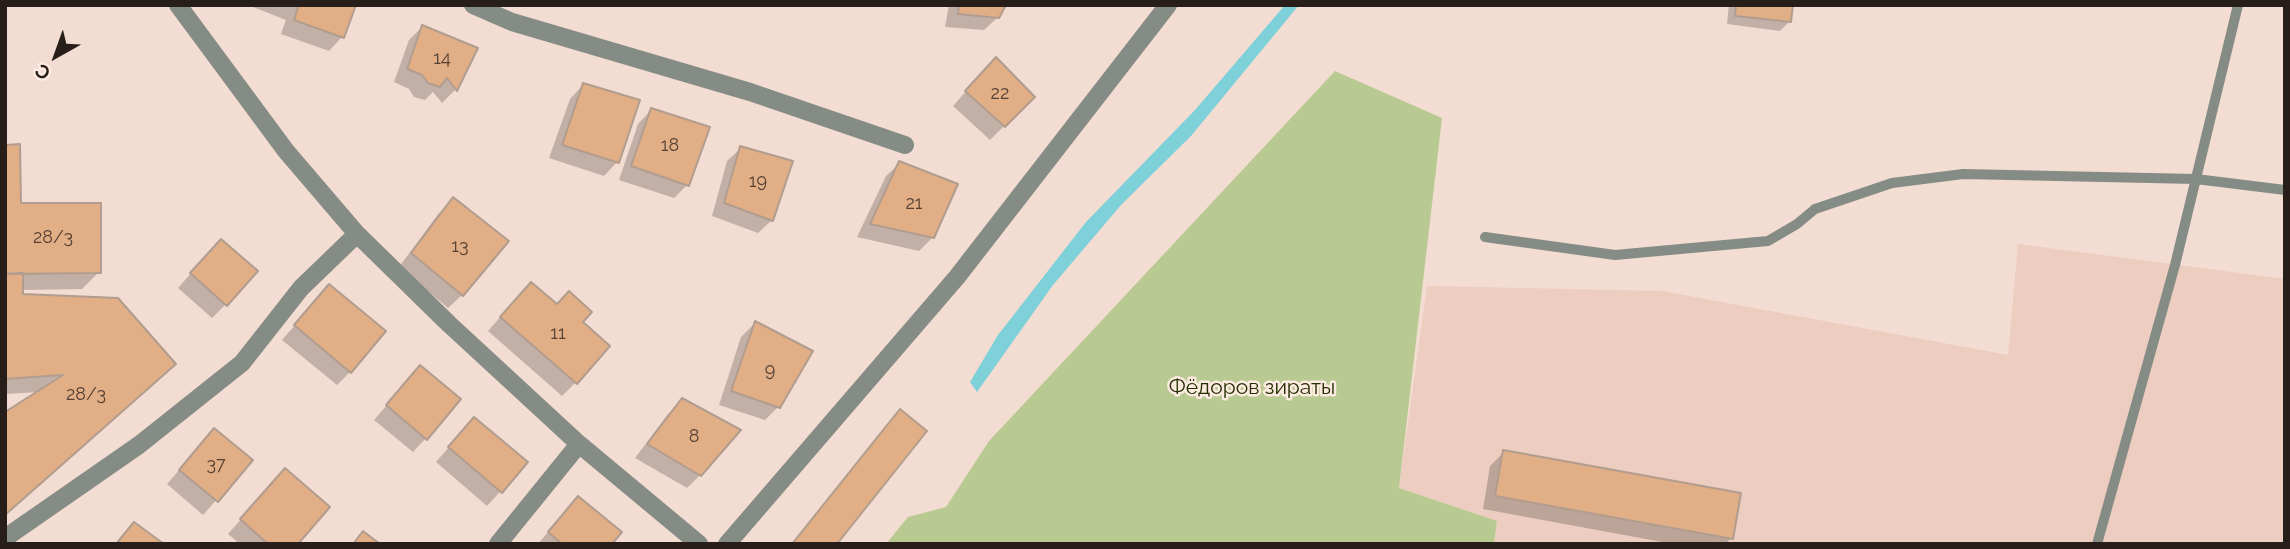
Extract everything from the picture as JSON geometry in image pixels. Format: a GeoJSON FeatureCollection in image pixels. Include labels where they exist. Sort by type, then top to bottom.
{"type":"FeatureCollection","features":[{"type":"Feature","properties":{"kind":"street"},"geometry":{"type":"LineString","coordinates":[[178,5],[286,151],[357,234],[449,324],[579,443],[699,544]]}},
{"type":"Feature","properties":{"kind":"street"},"geometry":{"type":"LineString","coordinates":[[473,5],[512,22],[750,92],[905,145]]}},
{"type":"Feature","properties":{"kind":"street"},"geometry":{"type":"LineString","coordinates":[[727,544],[957,277],[1168,5]]}},
{"type":"Feature","properties":{"kind":"street"},"geometry":{"type":"LineString","coordinates":[[5,538],[139,446],[242,363],[300,288],[357,234]]}},
{"type":"Feature","properties":{"kind":"street"},"geometry":{"type":"LineString","coordinates":[[498,544],[579,443]]}},
{"type":"Feature","properties":{"kind":"lane"},"geometry":{"type":"LineString","coordinates":[[2097,544],[2175,265],[2238,5]]}},
{"type":"Feature","properties":{"kind":"lane"},"geometry":{"type":"LineString","coordinates":[[1485,237],[1615,255],[1768,241],[1797,224],[1815,209],[1892,183],[1963,174],[2196,179],[2285,190]]}},
{"type":"Feature","properties":{"kind":"shaded area"},"geometry":{"type":"Polygon","coordinates":[[[2018,244],[2285,279],[2285,544],[1494,544],[1497,521],[1399,488],[1427,286],[1662,291],[2008,355],[2018,244]]]}},
{"type":"Feature","properties":{"kind":"green space","name":"Фёдоров зираты"},"geometry":{"type":"Polygon","coordinates":[[[1335,71],[1442,118],[1399,488],[1497,521],[1494,544],[886,544],[908,517],[946,507],[989,441],[1335,71]]]}},
{"type":"Feature","properties":{"kind":"water"},"geometry":{"type":"Polygon","coordinates":[[[1285,5],[1299,5],[1191,136],[1121,205],[1053,285],[977,392],[970,382],[998,335],[1086,222],[1195,110],[1285,5]]]}},
{"type":"Feature","properties":{"kind":"building"},"geometry":{"type":"Polygon","coordinates":[[[295,5],[356,5],[344,38],[294,20],[298,7],[295,5]]]}},
{"type":"Feature","properties":{"kind":"building"},"geometry":{"type":"Polygon","coordinates":[[[959,5],[1006,5],[999,18],[958,14],[959,5]]]}},
{"type":"Feature","properties":{"kind":"building"},"geometry":{"type":"Polygon","coordinates":[[[1736,5],[1793,5],[1791,22],[1735,16],[1736,5]]]}},
{"type":"Feature","properties":{"kind":"building"},"geometry":{"type":"Polygon","coordinates":[[[422,25],[478,48],[457,91],[447,78],[440,87],[428,83],[422,75],[407,69],[422,25]]]}},
{"type":"Feature","properties":{"kind":"building"},"geometry":{"type":"Polygon","coordinates":[[[996,57],[1035,97],[1005,127],[965,91],[996,57]]]}},
{"type":"Feature","properties":{"kind":"building"},"geometry":{"type":"Polygon","coordinates":[[[583,83],[640,100],[619,163],[562,145],[583,83]]]}},
{"type":"Feature","properties":{"kind":"building"},"geometry":{"type":"Polygon","coordinates":[[[651,108],[710,127],[689,186],[631,166],[651,108]]]}},
{"type":"Feature","properties":{"kind":"building"},"geometry":{"type":"Polygon","coordinates":[[[20,144],[21,203],[101,203],[101,273],[5,274],[5,145],[20,144]]]}},
{"type":"Feature","properties":{"kind":"building"},"geometry":{"type":"Polygon","coordinates":[[[740,146],[793,161],[773,221],[724,203],[740,146]]]}},
{"type":"Feature","properties":{"kind":"building"},"geometry":{"type":"Polygon","coordinates":[[[899,161],[958,184],[934,238],[870,224],[899,161]]]}},
{"type":"Feature","properties":{"kind":"building"},"geometry":{"type":"Polygon","coordinates":[[[453,197],[509,241],[463,296],[411,253],[453,197]]]}},
{"type":"Feature","properties":{"kind":"building"},"geometry":{"type":"Polygon","coordinates":[[[221,239],[258,271],[227,306],[190,273],[221,239]]]}},
{"type":"Feature","properties":{"kind":"building"},"geometry":{"type":"Polygon","coordinates":[[[23,273],[23,294],[118,298],[176,364],[5,515],[5,412],[63,375],[5,379],[5,274],[23,273]]]}},
{"type":"Feature","properties":{"kind":"building"},"geometry":{"type":"Polygon","coordinates":[[[531,282],[557,304],[569,291],[592,312],[583,322],[610,346],[577,384],[500,317],[531,282]]]}},
{"type":"Feature","properties":{"kind":"building"},"geometry":{"type":"Polygon","coordinates":[[[329,284],[386,331],[351,373],[294,325],[329,284]]]}},
{"type":"Feature","properties":{"kind":"building"},"geometry":{"type":"Polygon","coordinates":[[[755,321],[813,351],[780,408],[731,391],[755,321]]]}},
{"type":"Feature","properties":{"kind":"building"},"geometry":{"type":"Polygon","coordinates":[[[420,365],[461,399],[427,440],[386,405],[420,365]]]}},
{"type":"Feature","properties":{"kind":"building"},"geometry":{"type":"Polygon","coordinates":[[[682,398],[741,430],[701,476],[647,444],[682,398]]]}},
{"type":"Feature","properties":{"kind":"building"},"geometry":{"type":"Polygon","coordinates":[[[900,409],[927,431],[837,544],[792,544],[900,409]]]}},
{"type":"Feature","properties":{"kind":"building"},"geometry":{"type":"Polygon","coordinates":[[[474,417],[528,462],[502,493],[448,447],[474,417]]]}},
{"type":"Feature","properties":{"kind":"building"},"geometry":{"type":"Polygon","coordinates":[[[214,428],[253,460],[218,502],[179,470],[214,428]]]}},
{"type":"Feature","properties":{"kind":"building"},"geometry":{"type":"Polygon","coordinates":[[[1503,450],[1741,493],[1733,539],[1495,496],[1503,450]]]}},
{"type":"Feature","properties":{"kind":"building"},"geometry":{"type":"Polygon","coordinates":[[[285,468],[330,507],[298,544],[268,544],[240,519],[285,468]]]}},
{"type":"Feature","properties":{"kind":"building"},"geometry":{"type":"Polygon","coordinates":[[[578,496],[622,532],[612,544],[562,544],[548,532],[578,496]]]}},
{"type":"Feature","properties":{"kind":"building"},"geometry":{"type":"Polygon","coordinates":[[[134,522],[164,544],[116,544],[134,522]]]}},
{"type":"Feature","properties":{"kind":"building"},"geometry":{"type":"Polygon","coordinates":[[[363,531],[380,544],[353,544],[363,531]]]}}]}
